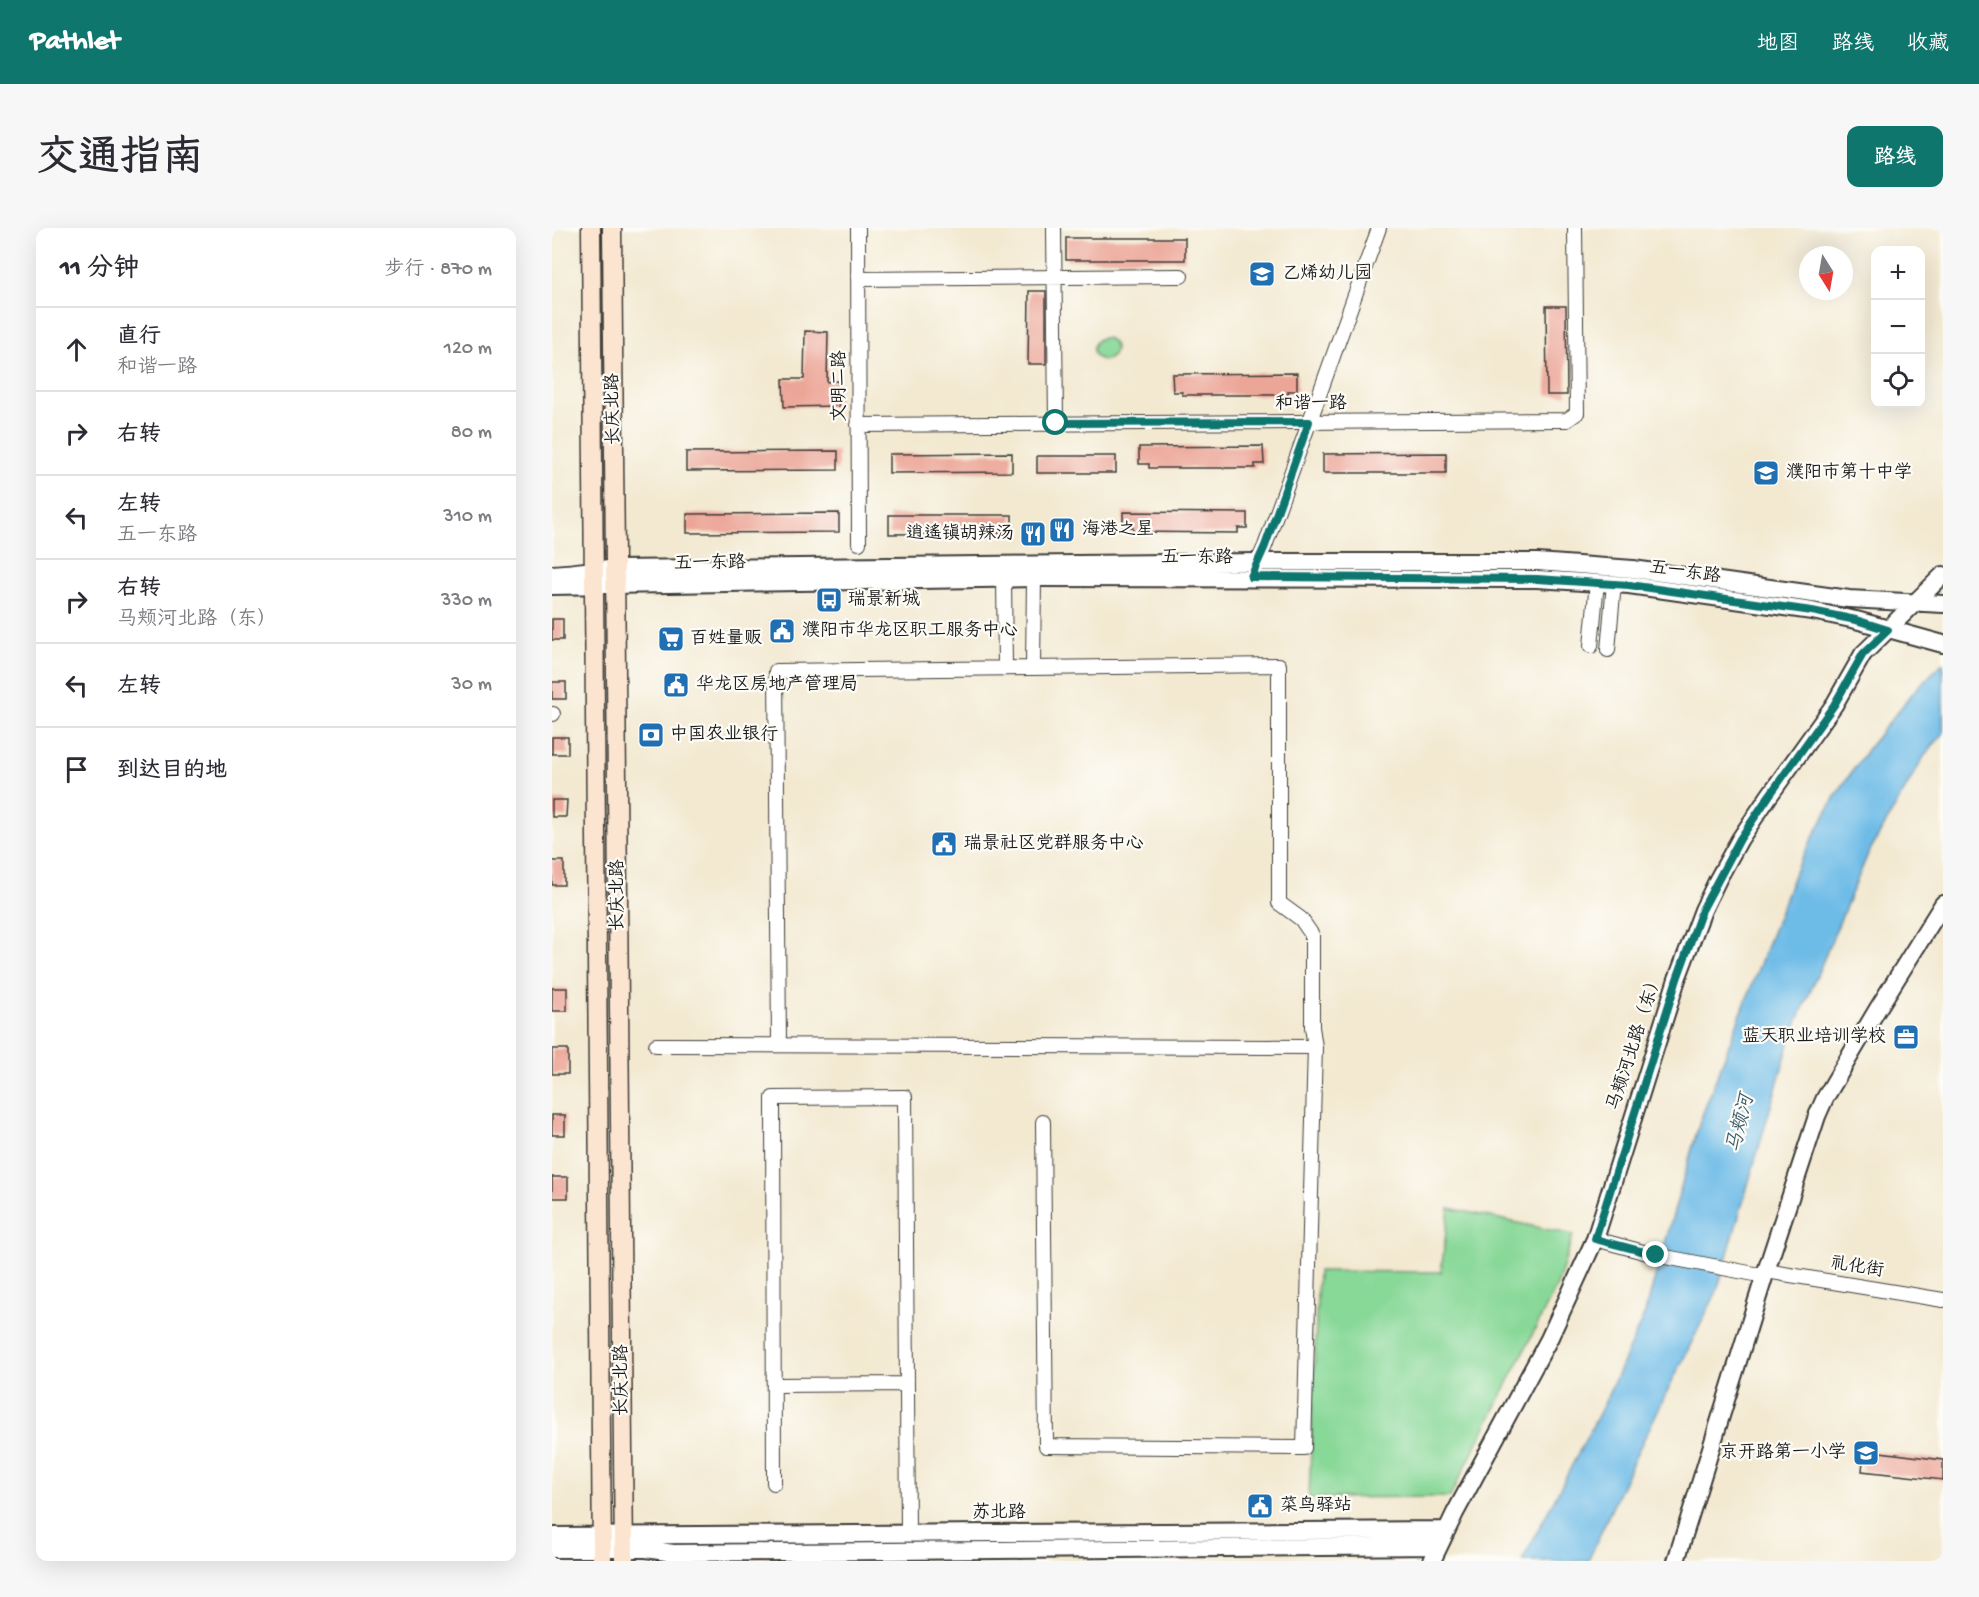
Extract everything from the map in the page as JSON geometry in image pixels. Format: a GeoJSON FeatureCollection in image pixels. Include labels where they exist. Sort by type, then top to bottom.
{"type":"FeatureCollection","features":[{"type":"Feature","properties":{"kind":"main road","name":"长庆北路"},"geometry":{"type":"LineString","coordinates":[[591,228],[602,1548]]}},
{"type":"Feature","properties":{"kind":"main road","name":"长庆北路"},"geometry":{"type":"LineString","coordinates":[[612,228],[624,1548]]}},
{"type":"Feature","properties":{"kind":"street","name":"文明二路"},"geometry":{"type":"LineString","coordinates":[[858,228],[859,543]]}},
{"type":"Feature","properties":{"kind":"street"},"geometry":{"type":"LineString","coordinates":[[1054,228],[1056,423]]}},
{"type":"Feature","properties":{"kind":"street"},"geometry":{"type":"LineString","coordinates":[[1254,569],[1380,228]]}},
{"type":"Feature","properties":{"kind":"street","name":"和谐一路"},"geometry":{"type":"LineString","coordinates":[[858,425],[1567,420],[1577,412],[1575,228]]}},
{"type":"Feature","properties":{"kind":"street"},"geometry":{"type":"LineString","coordinates":[[858,279],[1181,276]]}},
{"type":"Feature","properties":{"kind":"street","name":"五一东路"},"geometry":{"type":"LineString","coordinates":[[615,577],[1254,569],[1537,562],[1633,569],[1849,599],[1943,604]]}},
{"type":"Feature","properties":{"kind":"street","name":"五一东路"},"geometry":{"type":"LineString","coordinates":[[552,586],[593,577],[1034,578],[1254,569],[1537,579],[1597,582],[1812,611],[1856,620],[1940,644]]}},
{"type":"Feature","properties":{"kind":"street","name":"五一东路"},"geometry":{"type":"LineString","coordinates":[[552,574],[580,573],[593,577]]}},
{"type":"Feature","properties":{"kind":"street","name":"马颊河北路（东）"},"geometry":{"type":"LineString","coordinates":[[1436,1553],[1549,1339],[1595,1239],[1673,990],[1702,910],[1740,839],[1834,705],[1863,654],[1943,575]]}},
{"type":"Feature","properties":{"kind":"street"},"geometry":{"type":"LineString","coordinates":[[1004,578],[1005,668]]}},
{"type":"Feature","properties":{"kind":"street"},"geometry":{"type":"LineString","coordinates":[[1033,668],[1034,578]]}},
{"type":"Feature","properties":{"kind":"street"},"geometry":{"type":"LineString","coordinates":[[1592,646],[1597,582]]}},
{"type":"Feature","properties":{"kind":"street"},"geometry":{"type":"LineString","coordinates":[[1608,650],[1614,584]]}},
{"type":"Feature","properties":{"kind":"street"},"geometry":{"type":"LineString","coordinates":[[779,1044],[776,671],[1280,665],[1279,903],[1301,919],[1312,935],[1312,1027],[1315,1047],[1304,1448],[1046,1446],[1043,1122]]}},
{"type":"Feature","properties":{"kind":"street"},"geometry":{"type":"LineString","coordinates":[[1677,1561],[1765,1273],[1817,1116],[1825,1098],[1877,1010],[1943,904]]}},
{"type":"Feature","properties":{"kind":"street"},"geometry":{"type":"LineString","coordinates":[[656,1045],[1315,1047]]}},
{"type":"Feature","properties":{"kind":"street"},"geometry":{"type":"LineString","coordinates":[[774,1483],[773,1098],[905,1097],[908,1533]]}},
{"type":"Feature","properties":{"kind":"street","name":"礼化街"},"geometry":{"type":"LineString","coordinates":[[1595,1239],[1656,1255],[1739,1270],[1943,1300]]}},
{"type":"Feature","properties":{"kind":"street"},"geometry":{"type":"LineString","coordinates":[[775,1384],[907,1384]]}},
{"type":"Feature","properties":{"kind":"street","name":"苏北路"},"geometry":{"type":"LineString","coordinates":[[624,1548],[908,1533],[1447,1530]]}},
{"type":"Feature","properties":{"kind":"street","name":"苏北路"},"geometry":{"type":"LineString","coordinates":[[552,1536],[602,1548]]}},
{"type":"Feature","properties":{"kind":"street","name":"苏北路"},"geometry":{"type":"LineString","coordinates":[[552,1549],[624,1548],[673,1553],[1000,1556],[1436,1553]]}},
{"type":"Feature","properties":{"kind":"green space"},"geometry":{"type":"Polygon","coordinates":[[[1100,338],[1108,338],[1115,345],[1115,353],[1108,360],[1100,360],[1093,353],[1093,345],[1100,338]]]}},
{"type":"Feature","properties":{"kind":"green space"},"geometry":{"type":"Polygon","coordinates":[[[1449,1208],[1573,1235],[1557,1286],[1450,1497],[1309,1498],[1318,1271],[1441,1272],[1449,1208]]]}},
{"type":"Feature","properties":{"kind":"water","name":"马颊河"},"geometry":{"type":"Polygon","coordinates":[[[1943,663],[1943,734],[1925,755],[1868,854],[1791,1037],[1717,1291],[1636,1455],[1588,1561],[1522,1561],[1604,1404],[1645,1313],[1700,1121],[1797,867],[1836,795],[1869,747],[1916,689],[1943,663]]]}},
{"type":"Feature","properties":{"kind":"building"},"geometry":{"type":"Polygon","coordinates":[[[1066,238],[1185,238],[1185,260],[1066,260],[1066,238]]]}},
{"type":"Feature","properties":{"kind":"building"},"geometry":{"type":"Polygon","coordinates":[[[1029,291],[1046,291],[1046,364],[1028,364],[1029,291]]]}},
{"type":"Feature","properties":{"kind":"building"},"geometry":{"type":"Polygon","coordinates":[[[1546,306],[1566,306],[1567,395],[1547,395],[1546,306]]]}},
{"type":"Feature","properties":{"kind":"building"},"geometry":{"type":"Polygon","coordinates":[[[805,331],[828,332],[827,382],[838,381],[839,406],[784,407],[783,379],[804,379],[805,331]]]}},
{"type":"Feature","properties":{"kind":"building"},"geometry":{"type":"Polygon","coordinates":[[[1297,373],[1297,391],[1288,391],[1288,395],[1182,395],[1182,392],[1173,392],[1172,374],[1297,373]]]}},
{"type":"Feature","properties":{"kind":"building"},"geometry":{"type":"Polygon","coordinates":[[[1263,446],[1264,464],[1255,464],[1255,468],[1149,468],[1149,464],[1139,464],[1139,447],[1263,446]]]}},
{"type":"Feature","properties":{"kind":"building"},"geometry":{"type":"Polygon","coordinates":[[[838,451],[838,470],[686,471],[686,452],[838,451]]]}},
{"type":"Feature","properties":{"kind":"building"},"geometry":{"type":"Polygon","coordinates":[[[1012,453],[1012,472],[889,473],[889,454],[1012,453]]]}},
{"type":"Feature","properties":{"kind":"building"},"geometry":{"type":"Polygon","coordinates":[[[1446,453],[1446,473],[1323,473],[1323,454],[1446,453]]]}},
{"type":"Feature","properties":{"kind":"building"},"geometry":{"type":"Polygon","coordinates":[[[1037,456],[1116,456],[1116,473],[1037,473],[1037,456]]]}},
{"type":"Feature","properties":{"kind":"building"},"geometry":{"type":"Polygon","coordinates":[[[1123,512],[1247,513],[1247,528],[1238,528],[1238,533],[1133,532],[1133,527],[1123,527],[1123,512]]]}},
{"type":"Feature","properties":{"kind":"building"},"geometry":{"type":"Polygon","coordinates":[[[839,513],[839,532],[687,533],[687,514],[839,513]]]}},
{"type":"Feature","properties":{"kind":"building"},"geometry":{"type":"Polygon","coordinates":[[[889,515],[1012,515],[1012,533],[889,534],[889,515]]]}},
{"type":"Feature","properties":{"kind":"building"},"geometry":{"type":"Polygon","coordinates":[[[552,619],[563,619],[563,640],[552,640],[552,619]]]}},
{"type":"Feature","properties":{"kind":"building"},"geometry":{"type":"Polygon","coordinates":[[[552,682],[566,682],[566,699],[552,699],[552,682]]]}},
{"type":"Feature","properties":{"kind":"building"},"geometry":{"type":"Polygon","coordinates":[[[552,737],[568,737],[568,754],[552,754],[552,737]]]}},
{"type":"Feature","properties":{"kind":"building"},"geometry":{"type":"Polygon","coordinates":[[[552,800],[567,800],[566,817],[552,817],[552,800]]]}},
{"type":"Feature","properties":{"kind":"building"},"geometry":{"type":"Polygon","coordinates":[[[552,861],[564,861],[564,885],[552,885],[552,861]]]}},
{"type":"Feature","properties":{"kind":"building"},"geometry":{"type":"Polygon","coordinates":[[[552,988],[567,988],[567,1011],[552,1011],[552,988]]]}},
{"type":"Feature","properties":{"kind":"building"},"geometry":{"type":"Polygon","coordinates":[[[552,1049],[568,1049],[568,1074],[552,1074],[552,1049]]]}},
{"type":"Feature","properties":{"kind":"building"},"geometry":{"type":"Polygon","coordinates":[[[552,1115],[565,1115],[565,1135],[552,1135],[552,1115]]]}},
{"type":"Feature","properties":{"kind":"building"},"geometry":{"type":"Polygon","coordinates":[[[552,1177],[568,1177],[568,1198],[552,1198],[552,1177]]]}},
{"type":"Feature","properties":{"kind":"building"},"geometry":{"type":"Polygon","coordinates":[[[1864,1450],[1943,1460],[1943,1480],[1862,1471],[1864,1450]]]}},
{"type":"Feature","properties":{"kind":"place","name":"乙烯幼儿园"},"geometry":{"type":"Point","coordinates":[1262,274]}},
{"type":"Feature","properties":{"kind":"place","name":"濮阳市第十中学"},"geometry":{"type":"Point","coordinates":[1766,473]}},
{"type":"Feature","properties":{"kind":"place","name":"海港之星"},"geometry":{"type":"Point","coordinates":[1062,530]}},
{"type":"Feature","properties":{"kind":"place","name":"逍遥镇胡辣汤"},"geometry":{"type":"Point","coordinates":[1033,534]}},
{"type":"Feature","properties":{"kind":"place","name":"瑞景新城"},"geometry":{"type":"Point","coordinates":[829,600]}},
{"type":"Feature","properties":{"kind":"place","name":"濮阳市华龙区职工服务中心"},"geometry":{"type":"Point","coordinates":[782,631]}},
{"type":"Feature","properties":{"kind":"place","name":"百姓量贩"},"geometry":{"type":"Point","coordinates":[671,639]}},
{"type":"Feature","properties":{"kind":"place","name":"华龙区房地产管理局"},"geometry":{"type":"Point","coordinates":[676,685]}},
{"type":"Feature","properties":{"kind":"place","name":"中国农业银行"},"geometry":{"type":"Point","coordinates":[651,735]}},
{"type":"Feature","properties":{"kind":"place","name":"瑞景社区党群服务中心"},"geometry":{"type":"Point","coordinates":[944,844]}},
{"type":"Feature","properties":{"kind":"place","name":"蓝天职业培训学校"},"geometry":{"type":"Point","coordinates":[1906,1037]}},
{"type":"Feature","properties":{"kind":"place","name":"京开路第一小学"},"geometry":{"type":"Point","coordinates":[1866,1453]}},
{"type":"Feature","properties":{"kind":"place","name":"菜鸟驿站"},"geometry":{"type":"Point","coordinates":[1260,1506]}},
{"type":"Feature","properties":{"kind":"route"},"geometry":{"type":"LineString","coordinates":[[1056,423],[1309,422],[1265,546],[1251,577],[1537,579],[1597,582],[1812,611],[1856,620],[1888,630],[1863,654],[1834,705],[1740,839],[1702,910],[1677,979],[1595,1239],[1656,1255]]}}]}
